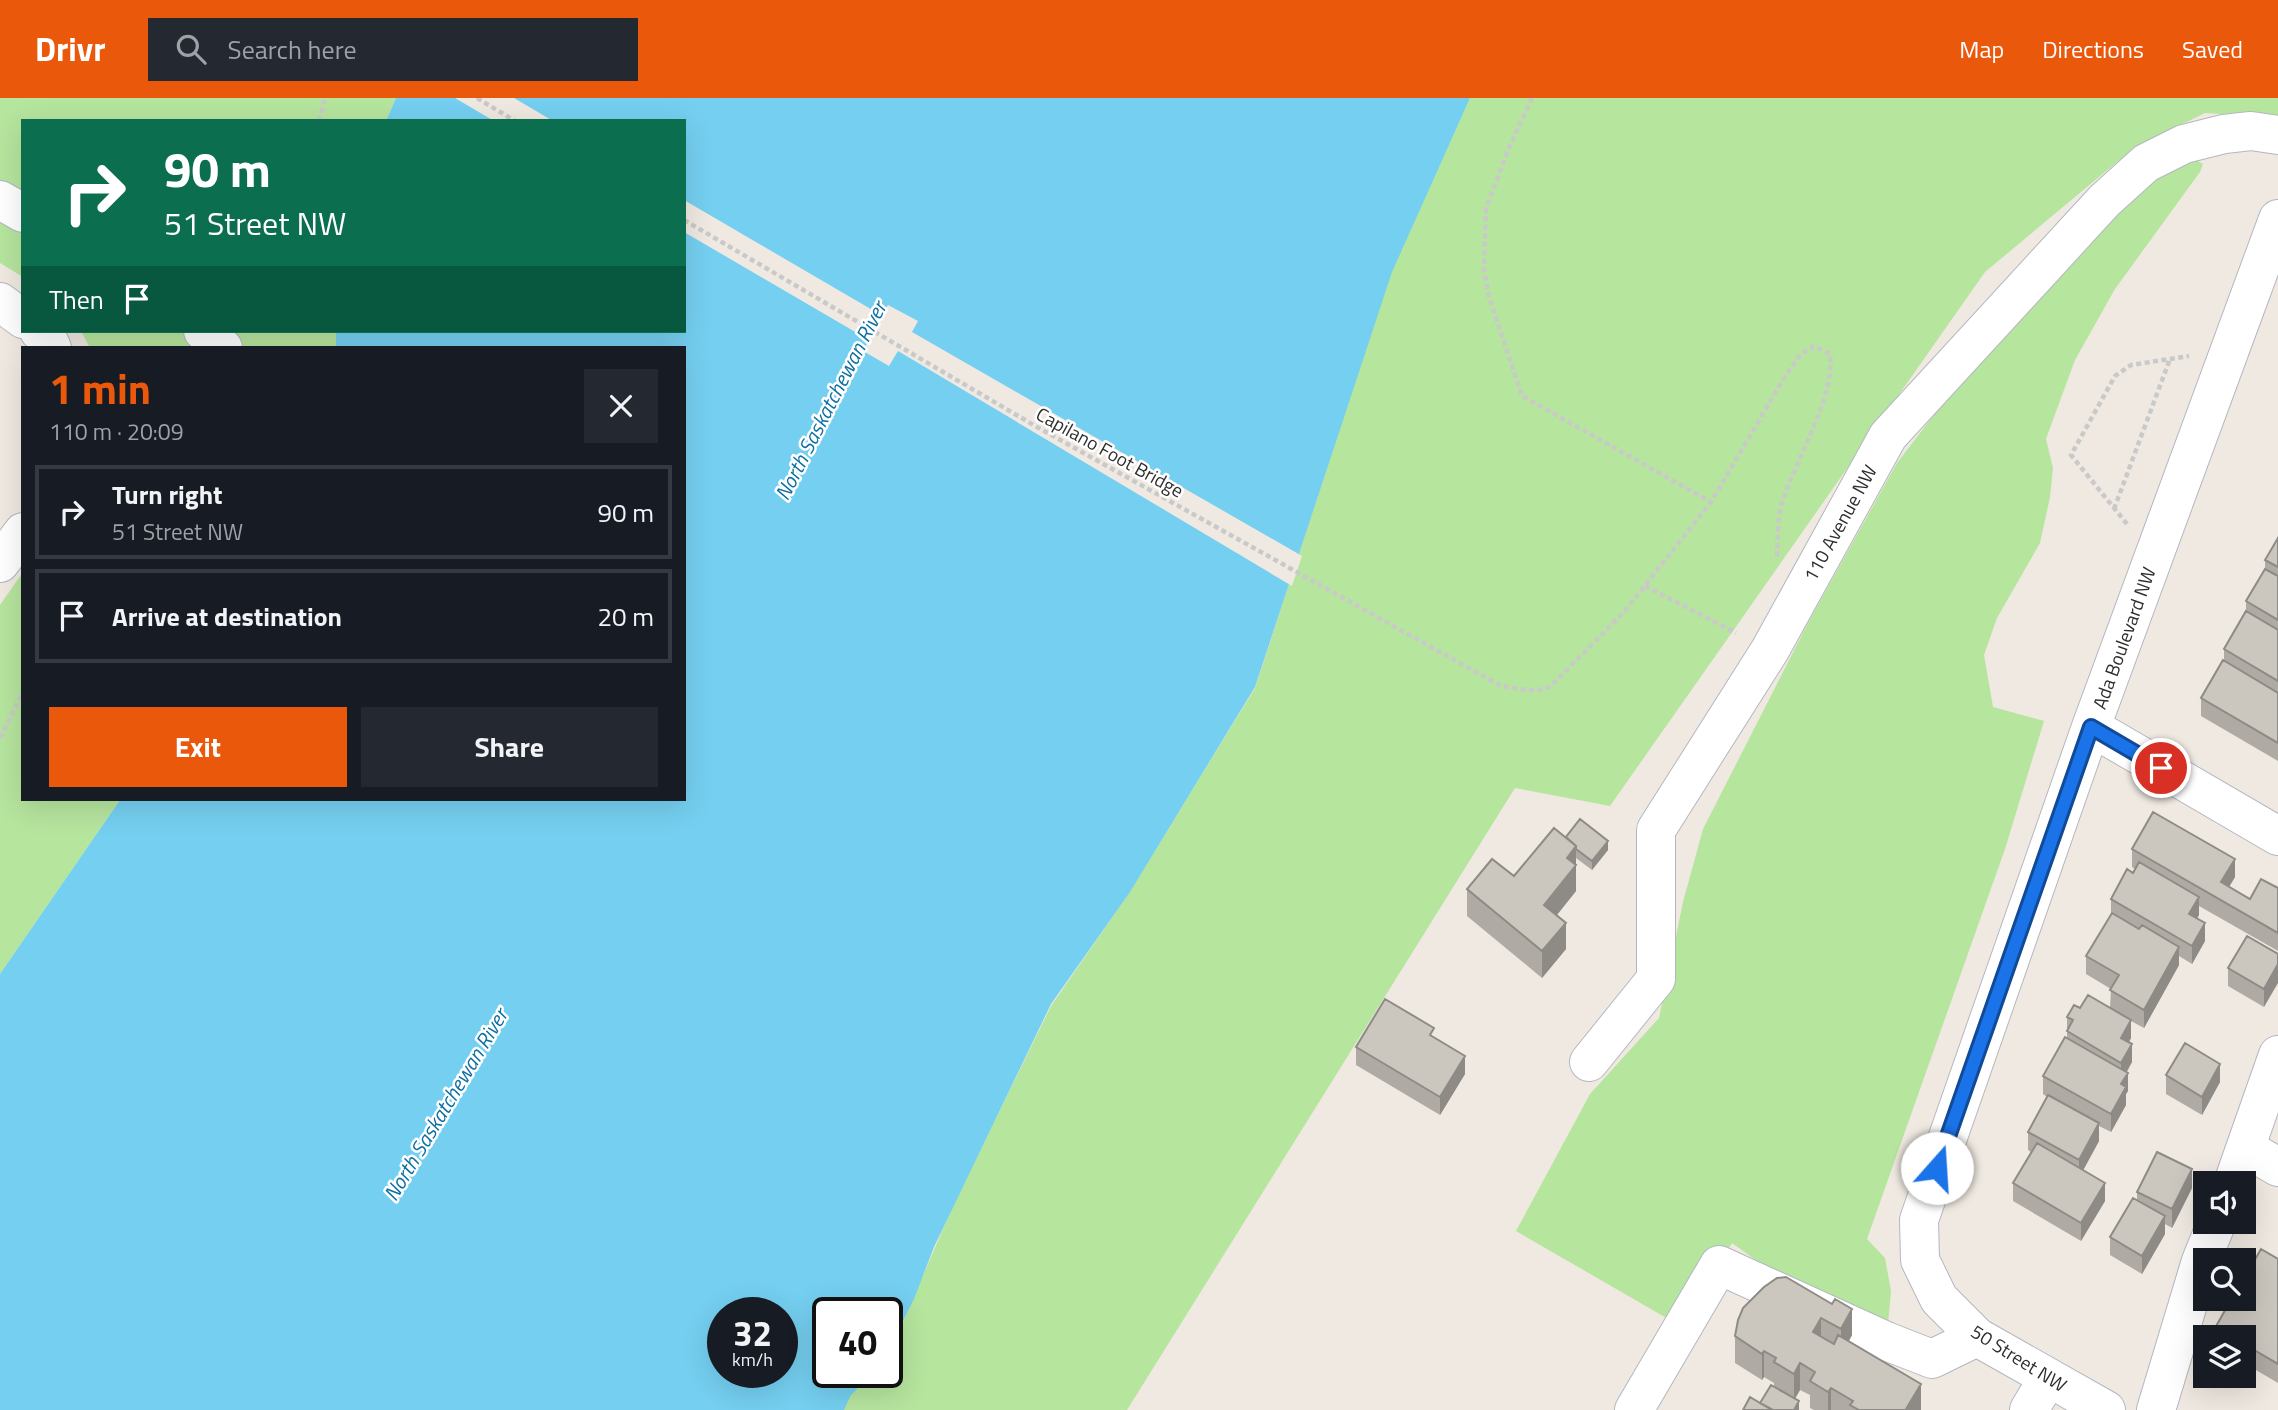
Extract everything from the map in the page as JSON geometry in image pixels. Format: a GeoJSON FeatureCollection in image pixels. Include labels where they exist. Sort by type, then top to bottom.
{"type":"FeatureCollection","features":[{"type":"Feature","properties":{"kind":"street","name":"110 Avenue NW"},"geometry":{"type":"LineString","coordinates":[[1589,1062],[1656,979],[1656,830],[1770,650],[1888,436],[2104,201],[2146,163],[2183,144],[2224,134],[2251,131],[2278,135]]}},
{"type":"Feature","properties":{"kind":"street"},"geometry":{"type":"LineString","coordinates":[[0,200],[21,212]]}},
{"type":"Feature","properties":{"kind":"street","name":"Ada Boulevard NW"},"geometry":{"type":"LineString","coordinates":[[1920,1260],[1919,1220],[2091,727],[2278,219]]}},
{"type":"Feature","properties":{"kind":"street"},"geometry":{"type":"LineString","coordinates":[[0,302],[21,318]]}},
{"type":"Feature","properties":{"kind":"street"},"geometry":{"type":"LineString","coordinates":[[205,333],[221,346]]}},
{"type":"Feature","properties":{"kind":"street"},"geometry":{"type":"LineString","coordinates":[[0,563],[21,535]]}},
{"type":"Feature","properties":{"kind":"street"},"geometry":{"type":"LineString","coordinates":[[2091,727],[2278,836]]}},
{"type":"Feature","properties":{"kind":"street"},"geometry":{"type":"LineString","coordinates":[[2252,1167],[2278,1055]]}},
{"type":"Feature","properties":{"kind":"street"},"geometry":{"type":"LineString","coordinates":[[2156,1410],[2201,1261],[2212,1234]]}},
{"type":"Feature","properties":{"kind":"street","name":"50 Street NW"},"geometry":{"type":"LineString","coordinates":[[1920,1260],[1939,1299],[2038,1394],[2106,1410]]}},
{"type":"Feature","properties":{"kind":"street"},"geometry":{"type":"LineString","coordinates":[[1634,1410],[1719,1265],[1851,1326],[1931,1359],[1978,1337]]}},
{"type":"Feature","properties":{"kind":"path"},"geometry":{"type":"LineString","coordinates":[[320,119],[325,98]]}},
{"type":"Feature","properties":{"kind":"path"},"geometry":{"type":"LineString","coordinates":[[477,98],[513,119]]}},
{"type":"Feature","properties":{"kind":"path"},"geometry":{"type":"LineString","coordinates":[[1532,98],[1507,152],[1486,209],[1483,270],[1489,297],[1522,396],[1712,502]]}},
{"type":"Feature","properties":{"kind":"path","name":"Capilano Foot Bridge"},"geometry":{"type":"LineString","coordinates":[[686,221],[1037,428],[1501,685],[1545,690],[1624,612],[1645,586]]}},
{"type":"Feature","properties":{"kind":"path"},"geometry":{"type":"LineString","coordinates":[[1770,650],[1645,586],[1712,502],[1784,378],[1800,355],[1814,346],[1830,354],[1832,368],[1782,505],[1776,570]]}},
{"type":"Feature","properties":{"kind":"path"},"geometry":{"type":"LineString","coordinates":[[2154,555],[2071,456],[2115,376],[2131,365],[2228,352]]}},
{"type":"Feature","properties":{"kind":"path"},"geometry":{"type":"LineString","coordinates":[[2114,509],[2171,359]]}},
{"type":"Feature","properties":{"kind":"path"},"geometry":{"type":"LineString","coordinates":[[0,738],[21,696]]}},
{"type":"Feature","properties":{"kind":"green space"},"geometry":{"type":"Polygon","coordinates":[[[0,98],[396,98],[387,119],[21,119],[21,276],[0,263],[0,98]]]}},
{"type":"Feature","properties":{"kind":"green space"},"geometry":{"type":"Polygon","coordinates":[[[1470,98],[2278,98],[2278,118],[2205,113],[2135,147],[1985,272],[1610,806],[1515,788],[1127,1410],[843,1410],[850,1395],[857,1388],[903,1388],[903,1322],[952,1208],[1051,1006],[1129,893],[1255,688],[1391,271],[1470,98]]]}},
{"type":"Feature","properties":{"kind":"green space"},"geometry":{"type":"Polygon","coordinates":[[[2191,157],[2203,164],[2200,172],[2115,289],[2075,360],[2046,439],[2053,468],[2040,543],[1997,618],[1984,655],[1993,707],[2044,721],[2005,849],[1867,1239],[1885,1258],[1891,1291],[1888,1324],[1796,1289],[1732,1243],[1682,1327],[1516,1231],[1590,1094],[1659,1018],[1683,902],[1703,829],[1809,621],[1897,463],[1975,361],[2076,254],[2146,186],[2191,157]]]}},
{"type":"Feature","properties":{"kind":"green space"},"geometry":{"type":"Polygon","coordinates":[[[82,333],[336,333],[336,346],[89,346],[82,333]]]}},
{"type":"Feature","properties":{"kind":"green space"},"geometry":{"type":"Polygon","coordinates":[[[21,575],[21,801],[119,801],[0,974],[0,605],[21,575]]]}},
{"type":"Feature","properties":{"kind":"water","name":"North Saskatchewan River"},"geometry":{"type":"Polygon","coordinates":[[[396,98],[1470,98],[1392,272],[1255,687],[1130,892],[1051,1004],[934,1247],[903,1321],[903,1297],[812,1297],[812,1388],[858,1388],[851,1395],[844,1410],[0,1410],[0,974],[119,801],[686,801],[686,346],[336,346],[336,333],[686,333],[686,119],[387,119],[396,98]]]}},
{"type":"Feature","properties":{"kind":"pier"},"geometry":{"type":"Polygon","coordinates":[[[455,98],[514,98],[550,119],[491,119],[455,98]]]}},
{"type":"Feature","properties":{"kind":"pier"},"geometry":{"type":"Polygon","coordinates":[[[686,201],[881,315],[888,305],[918,321],[912,332],[1302,556],[1292,586],[898,351],[889,366],[863,351],[869,340],[686,233],[686,201]]]}},
{"type":"Feature","properties":{"kind":"building"},"geometry":{"type":"Polygon","coordinates":[[[2278,538],[2278,567],[2265,560],[2278,538]]]}},
{"type":"Feature","properties":{"kind":"building"},"geometry":{"type":"Polygon","coordinates":[[[2265,569],[2278,576],[2278,620],[2246,601],[2265,569]]]}},
{"type":"Feature","properties":{"kind":"building"},"geometry":{"type":"Polygon","coordinates":[[[2246,611],[2278,630],[2278,681],[2224,649],[2246,611]]]}},
{"type":"Feature","properties":{"kind":"building"},"geometry":{"type":"Polygon","coordinates":[[[2223,660],[2278,693],[2278,743],[2201,698],[2223,660]]]}},
{"type":"Feature","properties":{"kind":"building"},"geometry":{"type":"Polygon","coordinates":[[[2153,812],[2235,859],[2221,882],[2250,899],[2261,879],[2278,888],[2278,933],[2132,849],[2153,812]]]}},
{"type":"Feature","properties":{"kind":"building"},"geometry":{"type":"Polygon","coordinates":[[[1580,819],[1608,841],[1592,861],[1566,837],[1580,819]]]}},
{"type":"Feature","properties":{"kind":"building"},"geometry":{"type":"Polygon","coordinates":[[[1554,828],[1576,846],[1567,858],[1576,865],[1544,905],[1566,923],[1542,951],[1467,889],[1492,859],[1514,876],[1554,828]]]}},
{"type":"Feature","properties":{"kind":"building"},"geometry":{"type":"Polygon","coordinates":[[[2139,862],[2199,897],[2189,914],[2205,923],[2192,946],[2111,899],[2127,869],[2133,873],[2139,862]]]}},
{"type":"Feature","properties":{"kind":"building"},"geometry":{"type":"Polygon","coordinates":[[[2112,913],[2139,929],[2142,925],[2179,947],[2144,1010],[2110,990],[2119,975],[2086,956],[2112,913]]]}},
{"type":"Feature","properties":{"kind":"building"},"geometry":{"type":"Polygon","coordinates":[[[2247,936],[2278,954],[2278,964],[2264,989],[2228,968],[2247,936]]]}},
{"type":"Feature","properties":{"kind":"building"},"geometry":{"type":"Polygon","coordinates":[[[2088,995],[2131,1020],[2121,1038],[2132,1044],[2121,1063],[2067,1031],[2073,1020],[2067,1017],[2074,1005],[2080,1008],[2088,995]]]}},
{"type":"Feature","properties":{"kind":"building"},"geometry":{"type":"Polygon","coordinates":[[[1385,999],[1434,1028],[1430,1035],[1465,1056],[1440,1097],[1356,1047],[1385,999]]]}},
{"type":"Feature","properties":{"kind":"building"},"geometry":{"type":"Polygon","coordinates":[[[2065,1037],[2128,1073],[2121,1084],[2126,1087],[2111,1114],[2043,1076],[2065,1037]]]}},
{"type":"Feature","properties":{"kind":"building"},"geometry":{"type":"Polygon","coordinates":[[[2185,1043],[2220,1064],[2202,1097],[2166,1075],[2185,1043]]]}},
{"type":"Feature","properties":{"kind":"building"},"geometry":{"type":"Polygon","coordinates":[[[2048,1095],[2099,1123],[2079,1160],[2028,1132],[2048,1095]]]}},
{"type":"Feature","properties":{"kind":"building"},"geometry":{"type":"Polygon","coordinates":[[[2037,1143],[2105,1183],[2081,1223],[2013,1183],[2037,1143]]]}},
{"type":"Feature","properties":{"kind":"building"},"geometry":{"type":"Polygon","coordinates":[[[2157,1152],[2192,1169],[2172,1209],[2137,1192],[2157,1152]]]}},
{"type":"Feature","properties":{"kind":"building"},"geometry":{"type":"Polygon","coordinates":[[[2133,1198],[2165,1216],[2142,1256],[2110,1237],[2133,1198]]]}},
{"type":"Feature","properties":{"kind":"building"},"geometry":{"type":"Polygon","coordinates":[[[2261,1249],[2278,1259],[2278,1364],[2256,1351],[2256,1325],[2217,1325],[2225,1311],[2256,1311],[2256,1258],[2261,1249]]]}},
{"type":"Feature","properties":{"kind":"building"},"geometry":{"type":"Polygon","coordinates":[[[1786,1277],[1832,1304],[1835,1299],[1852,1309],[1841,1329],[1821,1318],[1813,1332],[1834,1344],[1838,1335],[1921,1384],[1907,1410],[1859,1410],[1850,1405],[1853,1401],[1831,1388],[1828,1392],[1810,1381],[1815,1372],[1800,1363],[1794,1374],[1774,1362],[1776,1358],[1764,1351],[1762,1354],[1735,1336],[1743,1308],[1764,1287],[1777,1278],[1786,1277]]]}},
{"type":"Feature","properties":{"kind":"building"},"geometry":{"type":"Polygon","coordinates":[[[1771,1385],[1799,1401],[1794,1410],[1773,1410],[1760,1403],[1771,1385]]]}},
{"type":"Feature","properties":{"kind":"building"},"geometry":{"type":"Polygon","coordinates":[[[1750,1397],[1772,1410],[1743,1410],[1750,1397]]]}},
{"type":"Feature","properties":{"kind":"route"},"geometry":{"type":"LineString","coordinates":[[1937,1168],[2091,727],[2161,768]]}}]}
